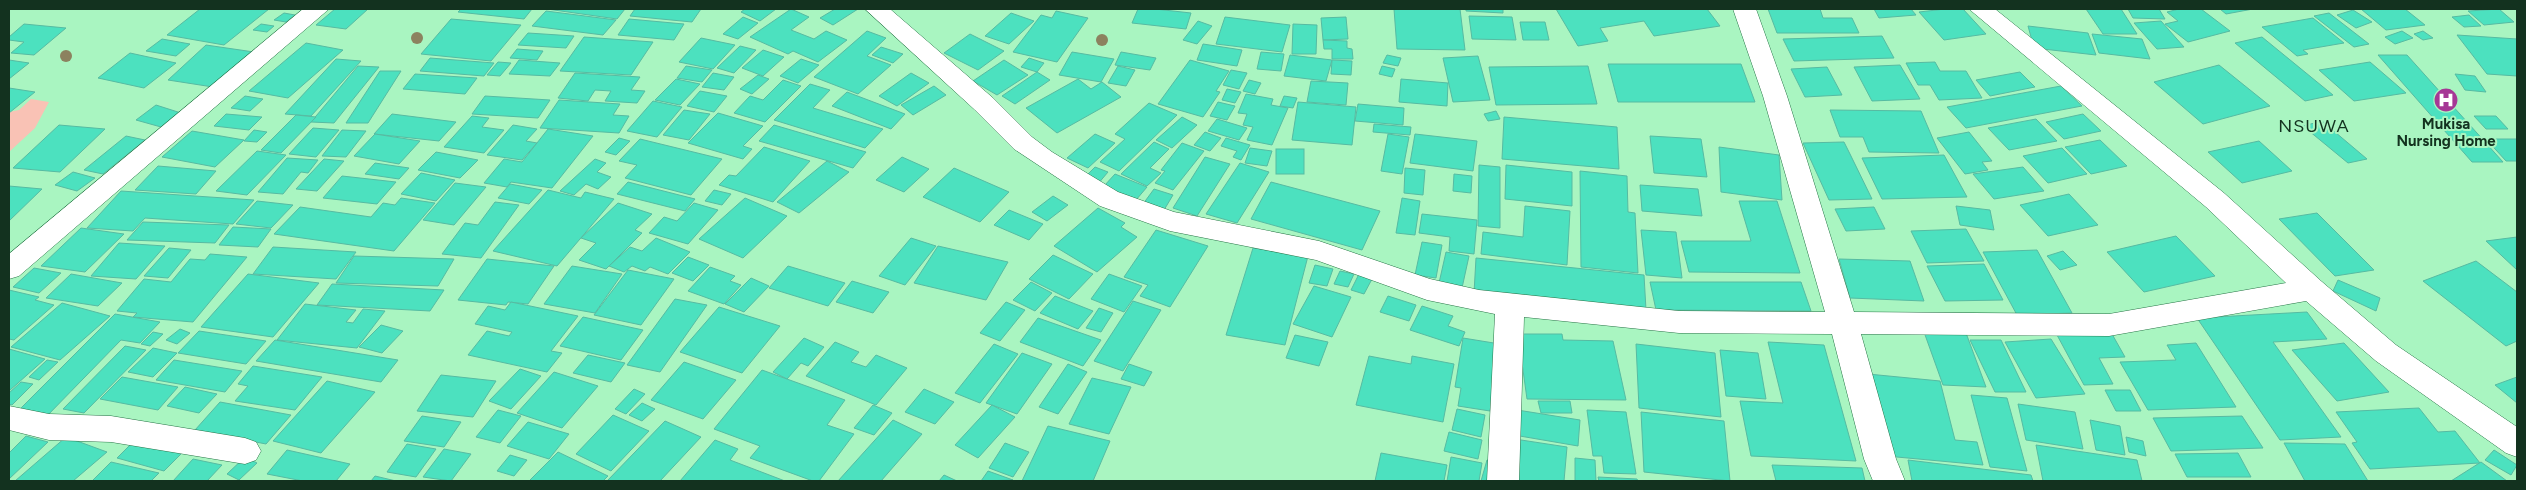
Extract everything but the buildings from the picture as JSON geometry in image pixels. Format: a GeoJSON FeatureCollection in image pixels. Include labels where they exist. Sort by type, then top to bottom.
{"type":"FeatureCollection","features":[{"type":"Feature","properties":{"kind":"street"},"geometry":{"type":"LineString","coordinates":[[12,264],[317,9]]}},
{"type":"Feature","properties":{"kind":"street"},"geometry":{"type":"LineString","coordinates":[[876,9],[984,104],[1023,143],[1043,158],[1110,199],[1170,221],[1319,251],[1449,295],[1510,305],[1644,320],[1844,325],[2109,325],[2310,289]]}},
{"type":"Feature","properties":{"kind":"street"},"geometry":{"type":"LineString","coordinates":[[1745,9],[1775,96],[1808,212],[1844,325],[1880,460],[1889,481]]}},
{"type":"Feature","properties":{"kind":"street"},"geometry":{"type":"LineString","coordinates":[[1981,9],[2215,200],[2310,289],[2386,353],[2517,444]]}},
{"type":"Feature","properties":{"kind":"street"},"geometry":{"type":"LineString","coordinates":[[1504,481],[1510,305]]}},
{"type":"Feature","properties":{"kind":"street"},"geometry":{"type":"LineString","coordinates":[[9,418],[49,426],[110,429],[245,451]]}},
{"type":"Feature","properties":{"kind":"shaded area"},"geometry":{"type":"Polygon","coordinates":[[[31,99],[49,102],[35,128],[9,152],[9,112],[19,110],[31,99]]]}},
{"type":"Feature","properties":{"kind":"place","name":"Mukisa Nursing Home"},"geometry":{"type":"Point","coordinates":[2446,100]}},
{"type":"Feature","properties":{"kind":"district","name":"NSUWA"},"geometry":{"type":"Point","coordinates":[2314,126]}}]}
